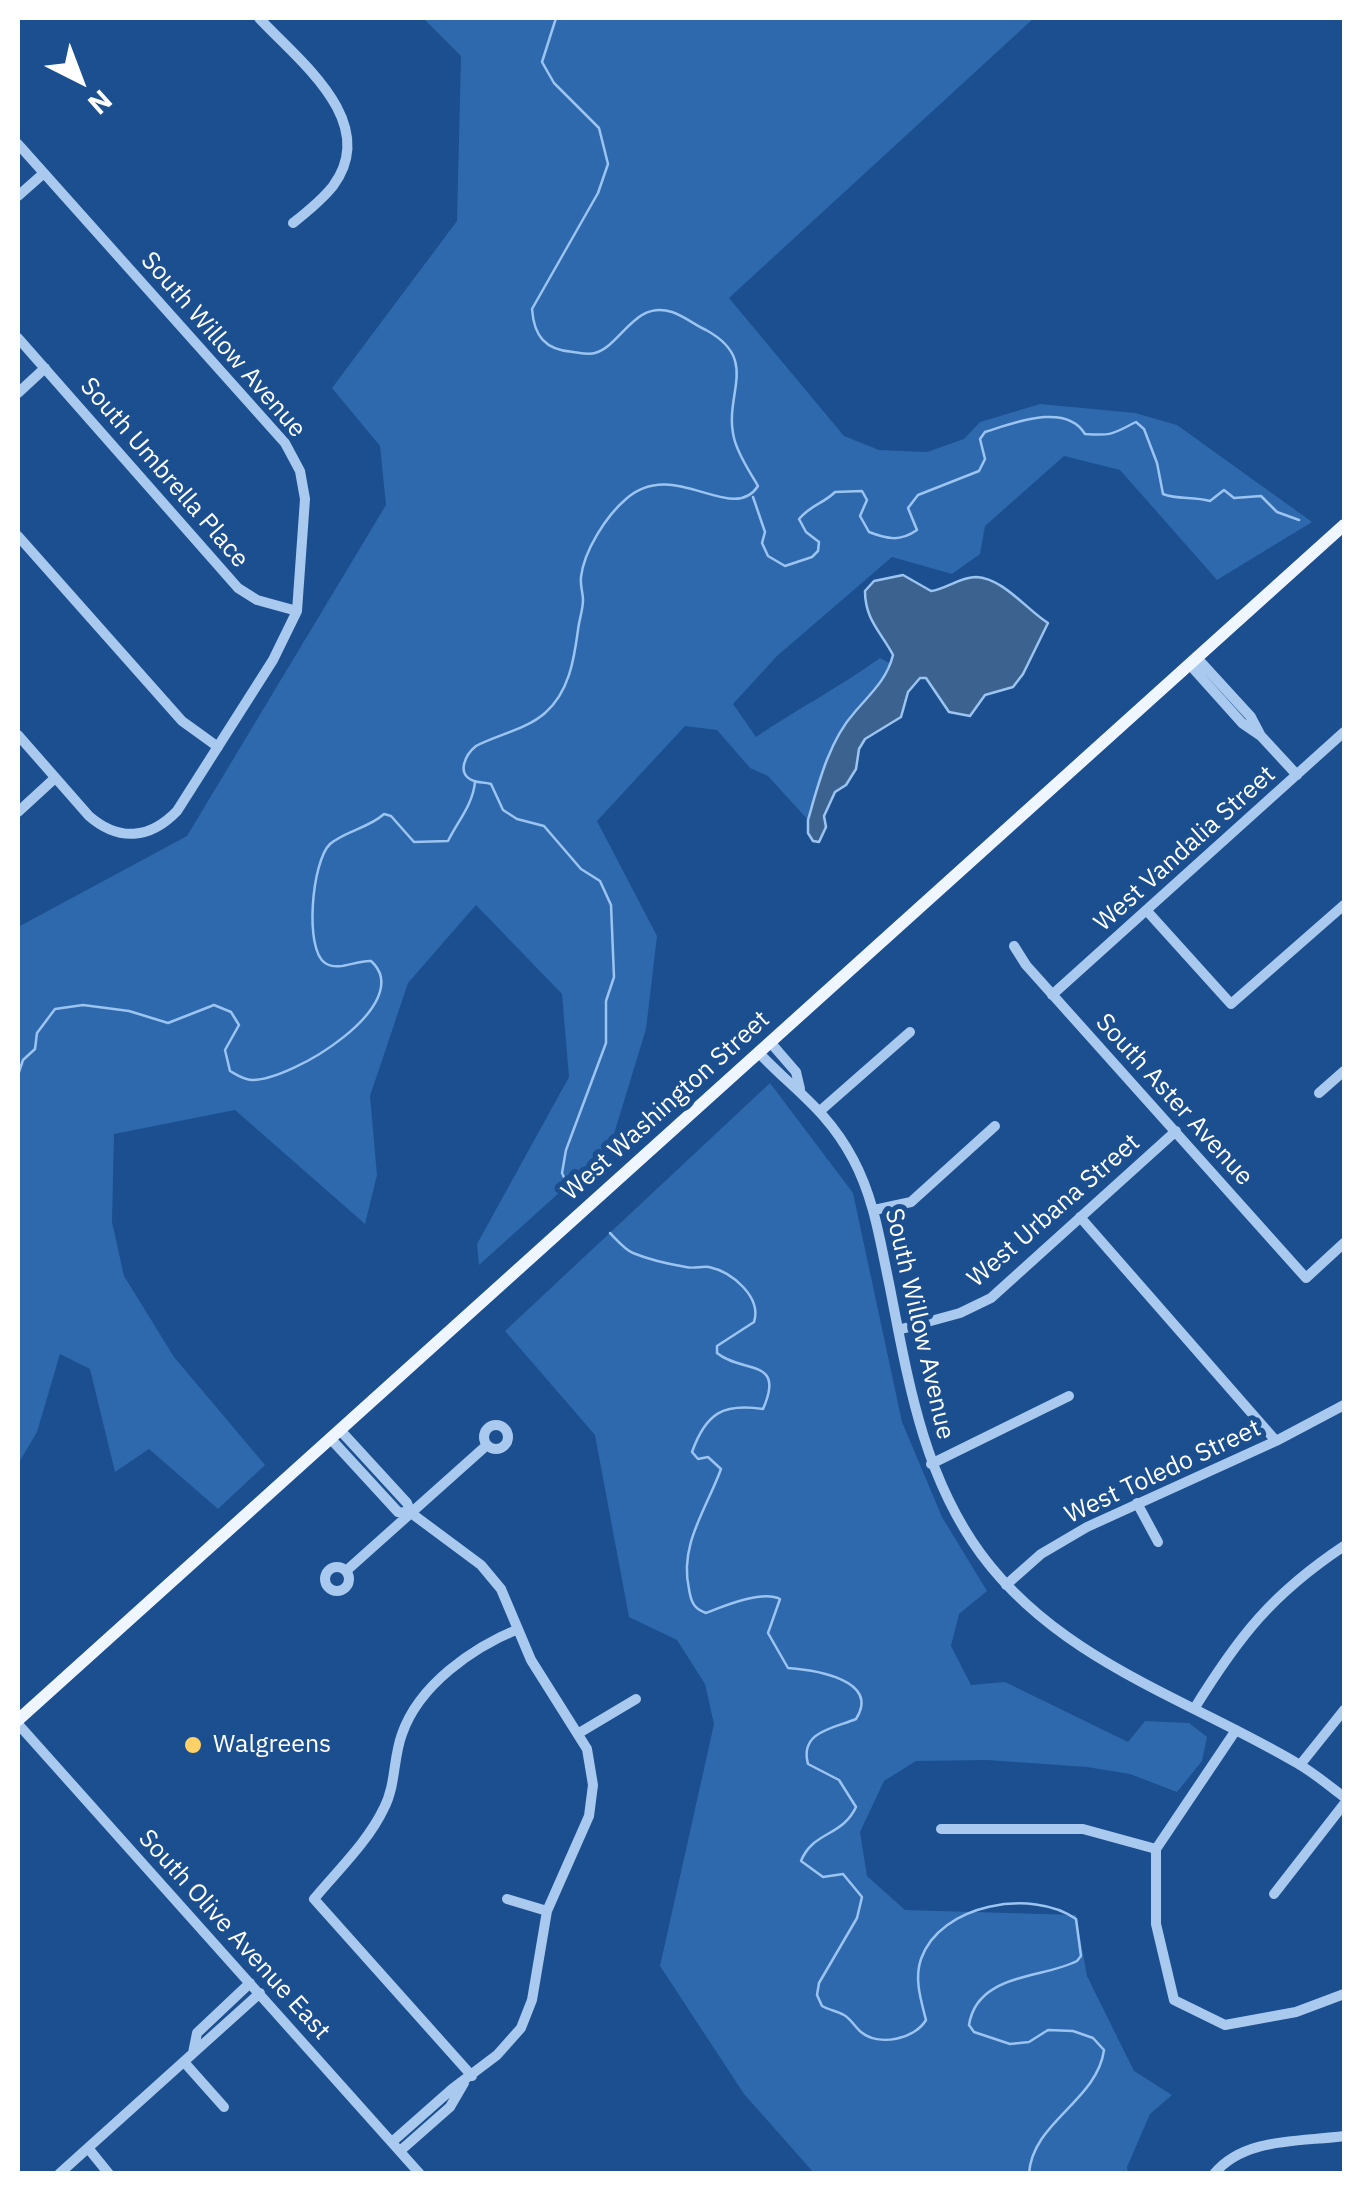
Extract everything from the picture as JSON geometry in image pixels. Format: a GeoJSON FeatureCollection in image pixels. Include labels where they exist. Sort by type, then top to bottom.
{"type":"FeatureCollection","features":[{"type":"Feature","properties":{"kind":"main road","name":"West Washington Street"},"geometry":{"type":"LineString","coordinates":[[18,1722],[1344,525]]}},
{"type":"Feature","properties":{"kind":"street"},"geometry":{"type":"LineString","coordinates":[[259,18],[331,97],[346,127],[346,155],[338,178],[293,224]]}},
{"type":"Feature","properties":{"kind":"street","name":"South Willow Avenue"},"geometry":{"type":"LineString","coordinates":[[18,144],[185,328],[294,457],[305,498],[296,611]]}},
{"type":"Feature","properties":{"kind":"street"},"geometry":{"type":"LineString","coordinates":[[18,196],[44,173]]}},
{"type":"Feature","properties":{"kind":"street","name":"South Umbrella Place"},"geometry":{"type":"LineString","coordinates":[[18,338],[233,582],[258,600],[296,611]]}},
{"type":"Feature","properties":{"kind":"street"},"geometry":{"type":"LineString","coordinates":[[18,393],[45,368]]}},
{"type":"Feature","properties":{"kind":"street"},"geometry":{"type":"LineString","coordinates":[[18,536],[182,721],[218,746]]}},
{"type":"Feature","properties":{"kind":"street"},"geometry":{"type":"LineString","coordinates":[[18,734],[95,822],[113,832],[142,834],[156,830],[176,811],[273,660],[296,611]]}},
{"type":"Feature","properties":{"kind":"street"},"geometry":{"type":"LineString","coordinates":[[1194,661],[1251,716],[1261,736],[1296,775]]}},
{"type":"Feature","properties":{"kind":"street","name":"West Vandalia Street"},"geometry":{"type":"LineString","coordinates":[[1052,995],[1344,732]]}},
{"type":"Feature","properties":{"kind":"street"},"geometry":{"type":"LineString","coordinates":[[18,812],[54,778]]}},
{"type":"Feature","properties":{"kind":"street"},"geometry":{"type":"LineString","coordinates":[[1147,911],[1231,1004],[1344,905]]}},
{"type":"Feature","properties":{"kind":"street","name":"South Aster Avenue"},"geometry":{"type":"LineString","coordinates":[[1014,946],[1052,995],[1306,1278],[1344,1243]]}},
{"type":"Feature","properties":{"kind":"street"},"geometry":{"type":"LineString","coordinates":[[820,1111],[910,1032]]}},
{"type":"Feature","properties":{"kind":"street","name":"South Willow Avenue"},"geometry":{"type":"LineString","coordinates":[[770,1042],[796,1072],[800,1089]]}},
{"type":"Feature","properties":{"kind":"street","name":"South Willow Avenue"},"geometry":{"type":"LineString","coordinates":[[758,1052],[820,1111],[855,1162],[874,1210],[918,1428],[963,1528],[1006,1585],[1047,1624],[1084,1650],[1300,1765],[1344,1800]]}},
{"type":"Feature","properties":{"kind":"street"},"geometry":{"type":"LineString","coordinates":[[1319,1093],[1344,1071]]}},
{"type":"Feature","properties":{"kind":"street"},"geometry":{"type":"LineString","coordinates":[[874,1210],[911,1202],[995,1126]]}},
{"type":"Feature","properties":{"kind":"street","name":"West Urbana Street"},"geometry":{"type":"LineString","coordinates":[[898,1330],[960,1313],[991,1298],[1176,1131]]}},
{"type":"Feature","properties":{"kind":"street"},"geometry":{"type":"LineString","coordinates":[[1080,1217],[1276,1441]]}},
{"type":"Feature","properties":{"kind":"street"},"geometry":{"type":"LineString","coordinates":[[931,1464],[1069,1396]]}},
{"type":"Feature","properties":{"kind":"street","name":"West Toledo Street"},"geometry":{"type":"LineString","coordinates":[[1006,1585],[1041,1554],[1087,1527],[1276,1441],[1344,1405]]}},
{"type":"Feature","properties":{"kind":"street"},"geometry":{"type":"LineString","coordinates":[[335,1434],[407,1503],[411,1513],[484,1568],[505,1597],[541,1676],[579,1733],[594,1776],[592,1802],[583,1830],[547,1910],[527,2016],[510,2043],[468,2079],[454,2102],[396,2147]]}},
{"type":"Feature","properties":{"kind":"street"},"geometry":{"type":"LineString","coordinates":[[346,1571],[487,1445]]}},
{"type":"Feature","properties":{"kind":"street"},"geometry":{"type":"LineString","coordinates":[[1138,1503],[1158,1542]]}},
{"type":"Feature","properties":{"kind":"street"},"geometry":{"type":"LineString","coordinates":[[1194,1709],[1230,1650],[1254,1621],[1282,1592],[1344,1546]]}},
{"type":"Feature","properties":{"kind":"street"},"geometry":{"type":"LineString","coordinates":[[468,2079],[314,1899],[382,1814],[401,1736],[420,1703],[469,1654],[518,1629]]}},
{"type":"Feature","properties":{"kind":"street"},"geometry":{"type":"LineString","coordinates":[[579,1733],[636,1700]]}},
{"type":"Feature","properties":{"kind":"street"},"geometry":{"type":"LineString","coordinates":[[1300,1765],[1344,1710]]}},
{"type":"Feature","properties":{"kind":"street","name":"South Olive Avenue East"},"geometry":{"type":"LineString","coordinates":[[18,1722],[420,2174]]}},
{"type":"Feature","properties":{"kind":"street"},"geometry":{"type":"LineString","coordinates":[[1236,1730],[1156,1849],[1156,1924],[1174,2000],[1225,2024],[1296,2012],[1344,1994]]}},
{"type":"Feature","properties":{"kind":"street"},"geometry":{"type":"LineString","coordinates":[[1274,1894],[1344,1800]]}},
{"type":"Feature","properties":{"kind":"street"},"geometry":{"type":"LineString","coordinates":[[941,1829],[1083,1829],[1156,1849]]}},
{"type":"Feature","properties":{"kind":"street"},"geometry":{"type":"LineString","coordinates":[[508,1899],[547,1910]]}},
{"type":"Feature","properties":{"kind":"street"},"geometry":{"type":"LineString","coordinates":[[188,2058],[197,2032],[250,1983]]}},
{"type":"Feature","properties":{"kind":"street"},"geometry":{"type":"LineString","coordinates":[[59,2174],[260,1993]]}},
{"type":"Feature","properties":{"kind":"street"},"geometry":{"type":"LineString","coordinates":[[188,2058],[224,2107]]}},
{"type":"Feature","properties":{"kind":"street"},"geometry":{"type":"LineString","coordinates":[[1214,2174],[1233,2155],[1250,2148],[1344,2136]]}},
{"type":"Feature","properties":{"kind":"street"},"geometry":{"type":"LineString","coordinates":[[88,2148],[110,2174]]}},
{"type":"Feature","properties":{"kind":"shaded area"},"geometry":{"type":"Polygon","coordinates":[[[423,18],[1034,18],[729,298],[844,436],[879,450],[927,452],[964,439],[980,422],[1040,404],[1135,413],[1177,425],[1312,522],[1217,580],[1120,470],[1064,456],[985,526],[980,554],[952,574],[892,557],[777,656],[733,704],[756,737],[880,658],[891,664],[871,698],[854,713],[834,743],[808,820],[768,776],[750,768],[717,730],[685,726],[597,821],[657,936],[646,1029],[610,1147],[479,1265],[477,1244],[569,1077],[562,994],[476,905],[408,983],[370,1096],[377,1175],[365,1224],[235,1110],[114,1134],[112,1222],[124,1276],[174,1357],[265,1465],[218,1509],[149,1449],[115,1472],[90,1369],[60,1354],[37,1432],[18,1464],[18,927],[187,836],[386,505],[380,446],[332,388],[457,221],[461,56],[423,18]]]}},
{"type":"Feature","properties":{"kind":"shaded area"},"geometry":{"type":"Polygon","coordinates":[[[903,575],[931,591],[970,578],[986,579],[1048,623],[1013,687],[985,695],[970,716],[949,712],[926,678],[920,678],[908,692],[901,717],[865,739],[856,769],[846,785],[835,792],[824,816],[826,827],[819,842],[813,841],[808,833],[808,820],[831,750],[845,724],[882,680],[893,655],[871,618],[865,591],[874,581],[903,575]]]}},
{"type":"Feature","properties":{"kind":"shaded area"},"geometry":{"type":"Polygon","coordinates":[[[770,1083],[853,1193],[902,1422],[942,1517],[987,1591],[959,1614],[951,1646],[971,1685],[1005,1682],[1128,1742],[1145,1721],[1189,1723],[1207,1737],[1202,1761],[1177,1792],[1130,1774],[1087,1767],[987,1760],[916,1761],[884,1781],[860,1832],[867,1876],[905,1910],[1076,1915],[1087,1976],[1134,2071],[1172,2095],[1150,2114],[1127,2167],[1128,2173],[814,2173],[744,2094],[660,1966],[714,1724],[705,1684],[677,1640],[629,1617],[595,1435],[505,1331],[770,1083]]]}},
{"type":"Feature","properties":{"kind":"waterway"},"geometry":{"type":"LineString","coordinates":[[556,18],[542,62],[554,83],[599,128],[608,164],[598,193],[532,309],[538,334],[548,345],[563,351],[593,354],[638,318],[659,310],[681,316],[723,341],[736,366],[734,438],[758,486],[747,496],[733,499],[663,484],[644,488],[618,506],[586,556],[575,653],[560,695],[538,719],[476,746],[464,764],[468,778],[491,784],[503,810],[517,819],[544,826],[581,869],[600,881],[611,905],[614,977],[606,1001],[606,1043],[566,1150],[562,1173],[569,1188]]}},
{"type":"Feature","properties":{"kind":"waterway"},"geometry":{"type":"LineString","coordinates":[[753,497],[765,532],[762,543],[768,556],[785,566],[818,551],[819,542],[806,532],[799,519],[835,492],[862,491],[867,500],[860,516],[869,532],[899,538],[917,530],[908,508],[918,495],[979,471],[985,459],[980,439],[985,432],[1024,420],[1053,417],[1076,424],[1085,434],[1101,435],[1136,422],[1144,429],[1157,463],[1163,494],[1210,501],[1224,490],[1234,498],[1261,496],[1277,512],[1299,520]]}},
{"type":"Feature","properties":{"kind":"waterway"},"geometry":{"type":"LineString","coordinates":[[18,1075],[23,1060],[35,1049],[37,1033],[55,1009],[83,1005],[129,1011],[168,1023],[214,1005],[231,1012],[239,1025],[225,1050],[230,1071],[249,1080],[271,1077],[320,1054],[365,1017],[378,997],[381,978],[371,961],[336,966],[325,963],[318,955],[313,905],[324,853],[336,840],[384,814],[391,816],[414,842],[448,841],[468,805],[475,782]]}},
{"type":"Feature","properties":{"kind":"waterway"},"geometry":{"type":"LineString","coordinates":[[610,1233],[639,1255],[689,1268],[709,1267],[727,1274],[743,1287],[754,1304],[754,1322],[717,1346],[717,1353],[765,1374],[769,1393],[763,1409],[737,1408],[718,1414],[697,1439],[692,1452],[698,1459],[708,1457],[721,1469],[691,1543],[687,1573],[692,1601],[706,1613],[763,1596],[780,1599],[768,1633],[788,1668],[828,1675],[853,1686],[860,1695],[856,1719],[821,1732],[809,1744],[807,1753],[808,1764],[839,1780],[856,1807],[843,1824],[813,1844],[801,1861],[823,1877],[843,1874],[862,1897],[857,1918],[819,1983],[817,1995],[822,2006],[844,2015],[869,2037],[887,2040],[905,2036],[926,2020],[919,1990],[919,1967],[931,1940],[947,1925],[967,1914],[1013,1904],[1036,1904],[1076,1919],[1081,1956],[1077,1961],[997,1987],[975,2008],[969,2025],[974,2032],[1010,2044],[1029,2042],[1048,2030],[1073,2031],[1093,2038],[1104,2050],[1090,2084],[1041,2140],[1029,2174]]}},
{"type":"Feature","properties":{"kind":"place","name":"Walgreens"},"geometry":{"type":"Point","coordinates":[193,1745]}}]}
